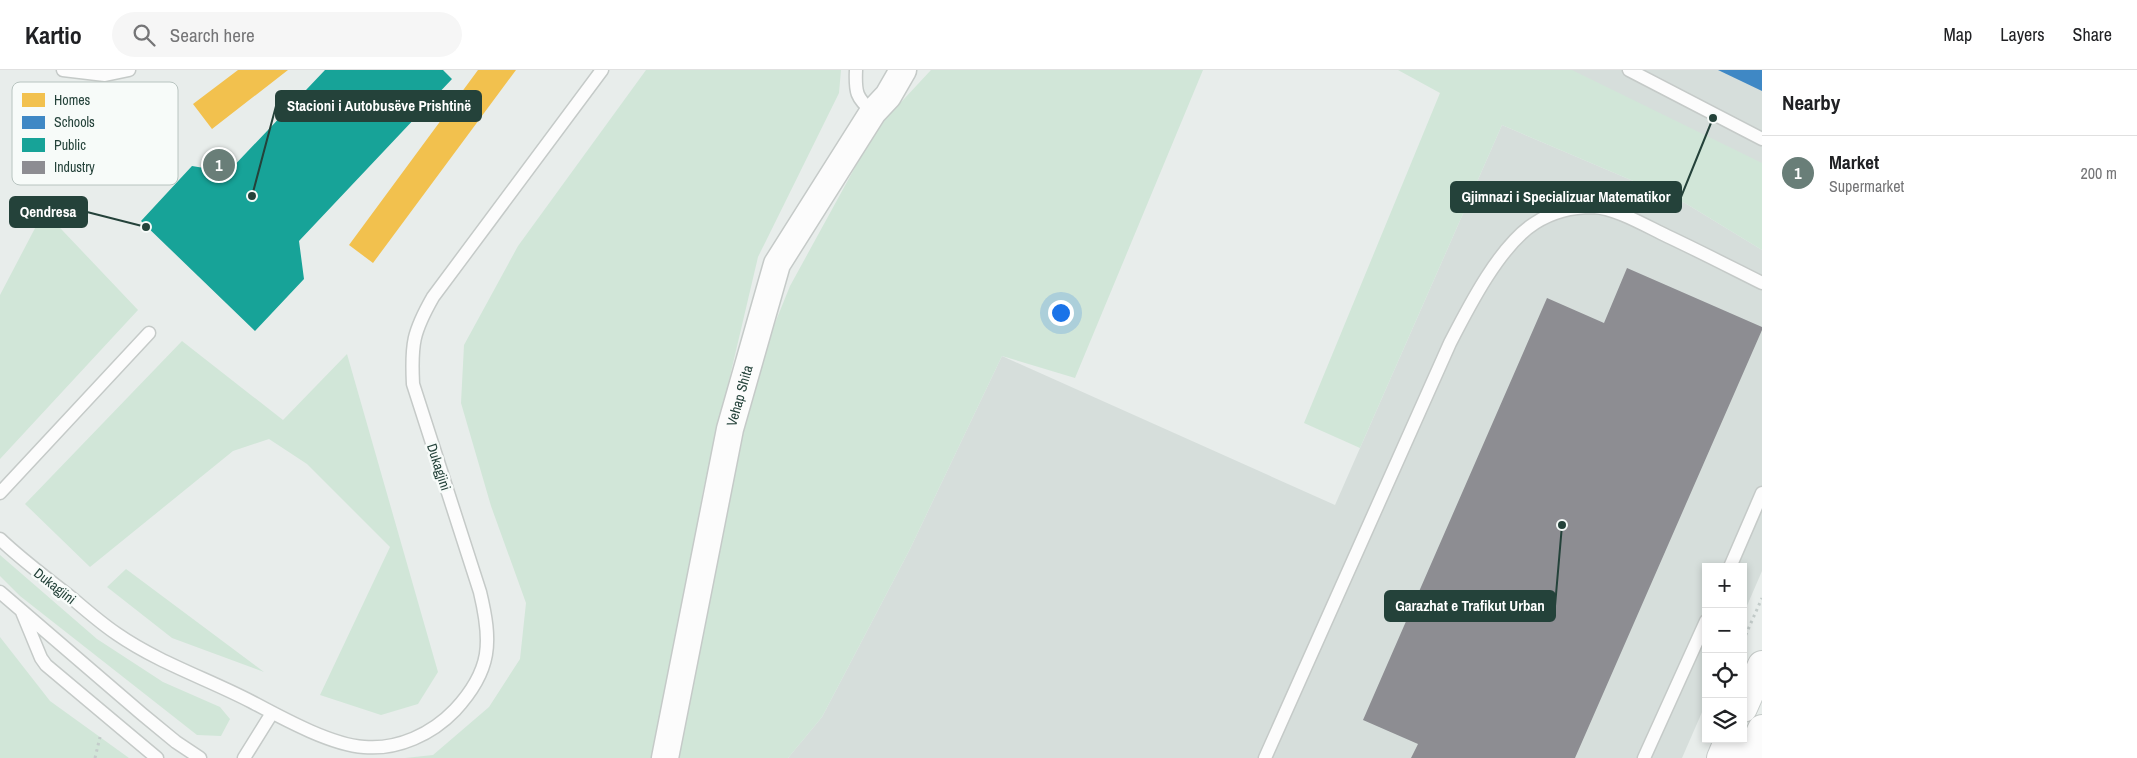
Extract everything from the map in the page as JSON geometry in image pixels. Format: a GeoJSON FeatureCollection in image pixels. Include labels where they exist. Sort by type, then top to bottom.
{"type":"FeatureCollection","features":[{"type":"Feature","properties":{"kind":"street","name":"Vehap Shita"},"geometry":{"type":"LineString","coordinates":[[665,758],[730,429],[777,264],[873,112],[888,96],[903,70]]}},
{"type":"Feature","properties":{"kind":"street"},"geometry":{"type":"LineString","coordinates":[[1747,699],[1762,665]]}},
{"type":"Feature","properties":{"kind":"street"},"geometry":{"type":"LineString","coordinates":[[1749,758],[1762,729]]}},
{"type":"Feature","properties":{"kind":"street"},"geometry":{"type":"LineString","coordinates":[[1721,758],[1727,743]]}},
{"type":"Feature","properties":{"kind":"lane"},"geometry":{"type":"LineString","coordinates":[[63,70],[105,75],[129,70]]}},
{"type":"Feature","properties":{"kind":"lane","name":"Dukagjini"},"geometry":{"type":"LineString","coordinates":[[0,539],[22,560],[117,634],[272,713],[332,739],[363,748],[392,746],[420,736],[442,724],[476,685],[486,656],[488,626],[480,592],[422,417],[413,384],[412,352],[418,323],[433,297],[602,70]]}},
{"type":"Feature","properties":{"kind":"lane"},"geometry":{"type":"LineString","coordinates":[[856,70],[856,91],[863,104],[873,112]]}},
{"type":"Feature","properties":{"kind":"lane"},"geometry":{"type":"LineString","coordinates":[[1629,70],[1762,139]]}},
{"type":"Feature","properties":{"kind":"lane"},"geometry":{"type":"LineString","coordinates":[[1265,758],[1450,342],[1480,288],[1519,236],[1535,223],[1554,214],[1573,208],[1595,207],[1639,222],[1762,283]]}},
{"type":"Feature","properties":{"kind":"lane"},"geometry":{"type":"LineString","coordinates":[[0,493],[149,333]]}},
{"type":"Feature","properties":{"kind":"lane"},"geometry":{"type":"LineString","coordinates":[[1732,563],[1762,493]]}},
{"type":"Feature","properties":{"kind":"lane"},"geometry":{"type":"LineString","coordinates":[[0,592],[142,714],[176,742],[200,758]]}},
{"type":"Feature","properties":{"kind":"lane"},"geometry":{"type":"LineString","coordinates":[[21,610],[41,658],[46,665],[157,758]]}},
{"type":"Feature","properties":{"kind":"lane"},"geometry":{"type":"LineString","coordinates":[[1644,758],[1702,630]]}},
{"type":"Feature","properties":{"kind":"lane"},"geometry":{"type":"LineString","coordinates":[[244,758],[272,713]]}},
{"type":"Feature","properties":{"kind":"path"},"geometry":{"type":"LineString","coordinates":[[1747,632],[1762,598]]}},
{"type":"Feature","properties":{"kind":"shaded area"},"geometry":{"type":"Polygon","coordinates":[[[1567,70],[1762,70],[1762,167],[1567,70]]]}},
{"type":"Feature","properties":{"kind":"shaded area"},"geometry":{"type":"Polygon","coordinates":[[[1502,125],[1685,203],[1762,250],[1762,571],[1747,606],[1747,563],[1702,563],[1702,712],[1682,758],[788,758],[822,717],[910,549],[1002,356],[1335,505],[1502,125]]]}},
{"type":"Feature","properties":{"kind":"green space"},"geometry":{"type":"Polygon","coordinates":[[[646,70],[841,70],[839,93],[758,257],[703,491],[656,758],[405,758],[433,755],[489,707],[520,659],[526,603],[491,506],[461,403],[464,345],[518,246],[646,70]]]}},
{"type":"Feature","properties":{"kind":"green space"},"geometry":{"type":"Polygon","coordinates":[[[931,70],[1203,70],[1075,378],[1002,356],[910,549],[822,717],[788,758],[674,758],[758,365],[790,286],[876,129],[931,70]]]}},
{"type":"Feature","properties":{"kind":"green space"},"geometry":{"type":"Polygon","coordinates":[[[1398,70],[1572,70],[1762,163],[1762,250],[1685,203],[1502,125],[1360,448],[1304,423],[1440,93],[1398,70]]]}},
{"type":"Feature","properties":{"kind":"green space"},"geometry":{"type":"Polygon","coordinates":[[[44,211],[138,310],[0,459],[0,295],[44,211]]]}},
{"type":"Feature","properties":{"kind":"green space"},"geometry":{"type":"Polygon","coordinates":[[[182,341],[283,420],[347,354],[438,672],[418,704],[381,715],[320,695],[390,547],[307,464],[269,439],[233,451],[90,567],[25,504],[182,341]]]}},
{"type":"Feature","properties":{"kind":"green space"},"geometry":{"type":"Polygon","coordinates":[[[0,555],[97,639],[163,682],[220,707],[230,719],[221,736],[197,735],[20,596],[0,576],[0,555]]]}},
{"type":"Feature","properties":{"kind":"green space"},"geometry":{"type":"Polygon","coordinates":[[[126,569],[264,672],[172,638],[107,587],[126,569]]]}},
{"type":"Feature","properties":{"kind":"green space"},"geometry":{"type":"Polygon","coordinates":[[[0,637],[50,701],[129,758],[0,758],[0,637]]]}},
{"type":"Feature","properties":{"kind":"building: Homes"},"geometry":{"type":"Polygon","coordinates":[[[238,70],[288,70],[212,129],[193,104],[238,70]]]}},
{"type":"Feature","properties":{"kind":"building: Homes"},"geometry":{"type":"Polygon","coordinates":[[[478,70],[516,70],[373,263],[349,245],[478,70]]]}},
{"type":"Feature","properties":{"kind":"building: Schools"},"geometry":{"type":"Polygon","coordinates":[[[1718,70],[1762,70],[1762,91],[1718,70]]]}},
{"type":"Feature","properties":{"kind":"building: Public"},"geometry":{"type":"Polygon","coordinates":[[[325,70],[443,70],[452,79],[299,241],[304,279],[255,331],[141,221],[174,185],[178,185],[178,181],[192,166],[228,172],[325,70]]]}},
{"type":"Feature","properties":{"kind":"building: Industry"},"geometry":{"type":"Polygon","coordinates":[[[1627,268],[1762,327],[1762,330],[1575,758],[1411,758],[1418,744],[1363,720],[1547,298],[1604,323],[1627,268]]]}},
{"type":"Feature","properties":{"kind":"place","name":"Gjimnazi i Specializuar Matematikor"},"geometry":{"type":"Point","coordinates":[1713,118]}},
{"type":"Feature","properties":{"kind":"place","name":"Market"},"geometry":{"type":"Point","coordinates":[219,165]}},
{"type":"Feature","properties":{"kind":"place","name":"Stacioni i Autobusëve Prishtinë"},"geometry":{"type":"Point","coordinates":[252,196]}},
{"type":"Feature","properties":{"kind":"place","name":"Qendresa"},"geometry":{"type":"Point","coordinates":[146,227]}},
{"type":"Feature","properties":{"kind":"place","name":"Garazhat e Trafikut Urban"},"geometry":{"type":"Point","coordinates":[1562,525]}}]}
